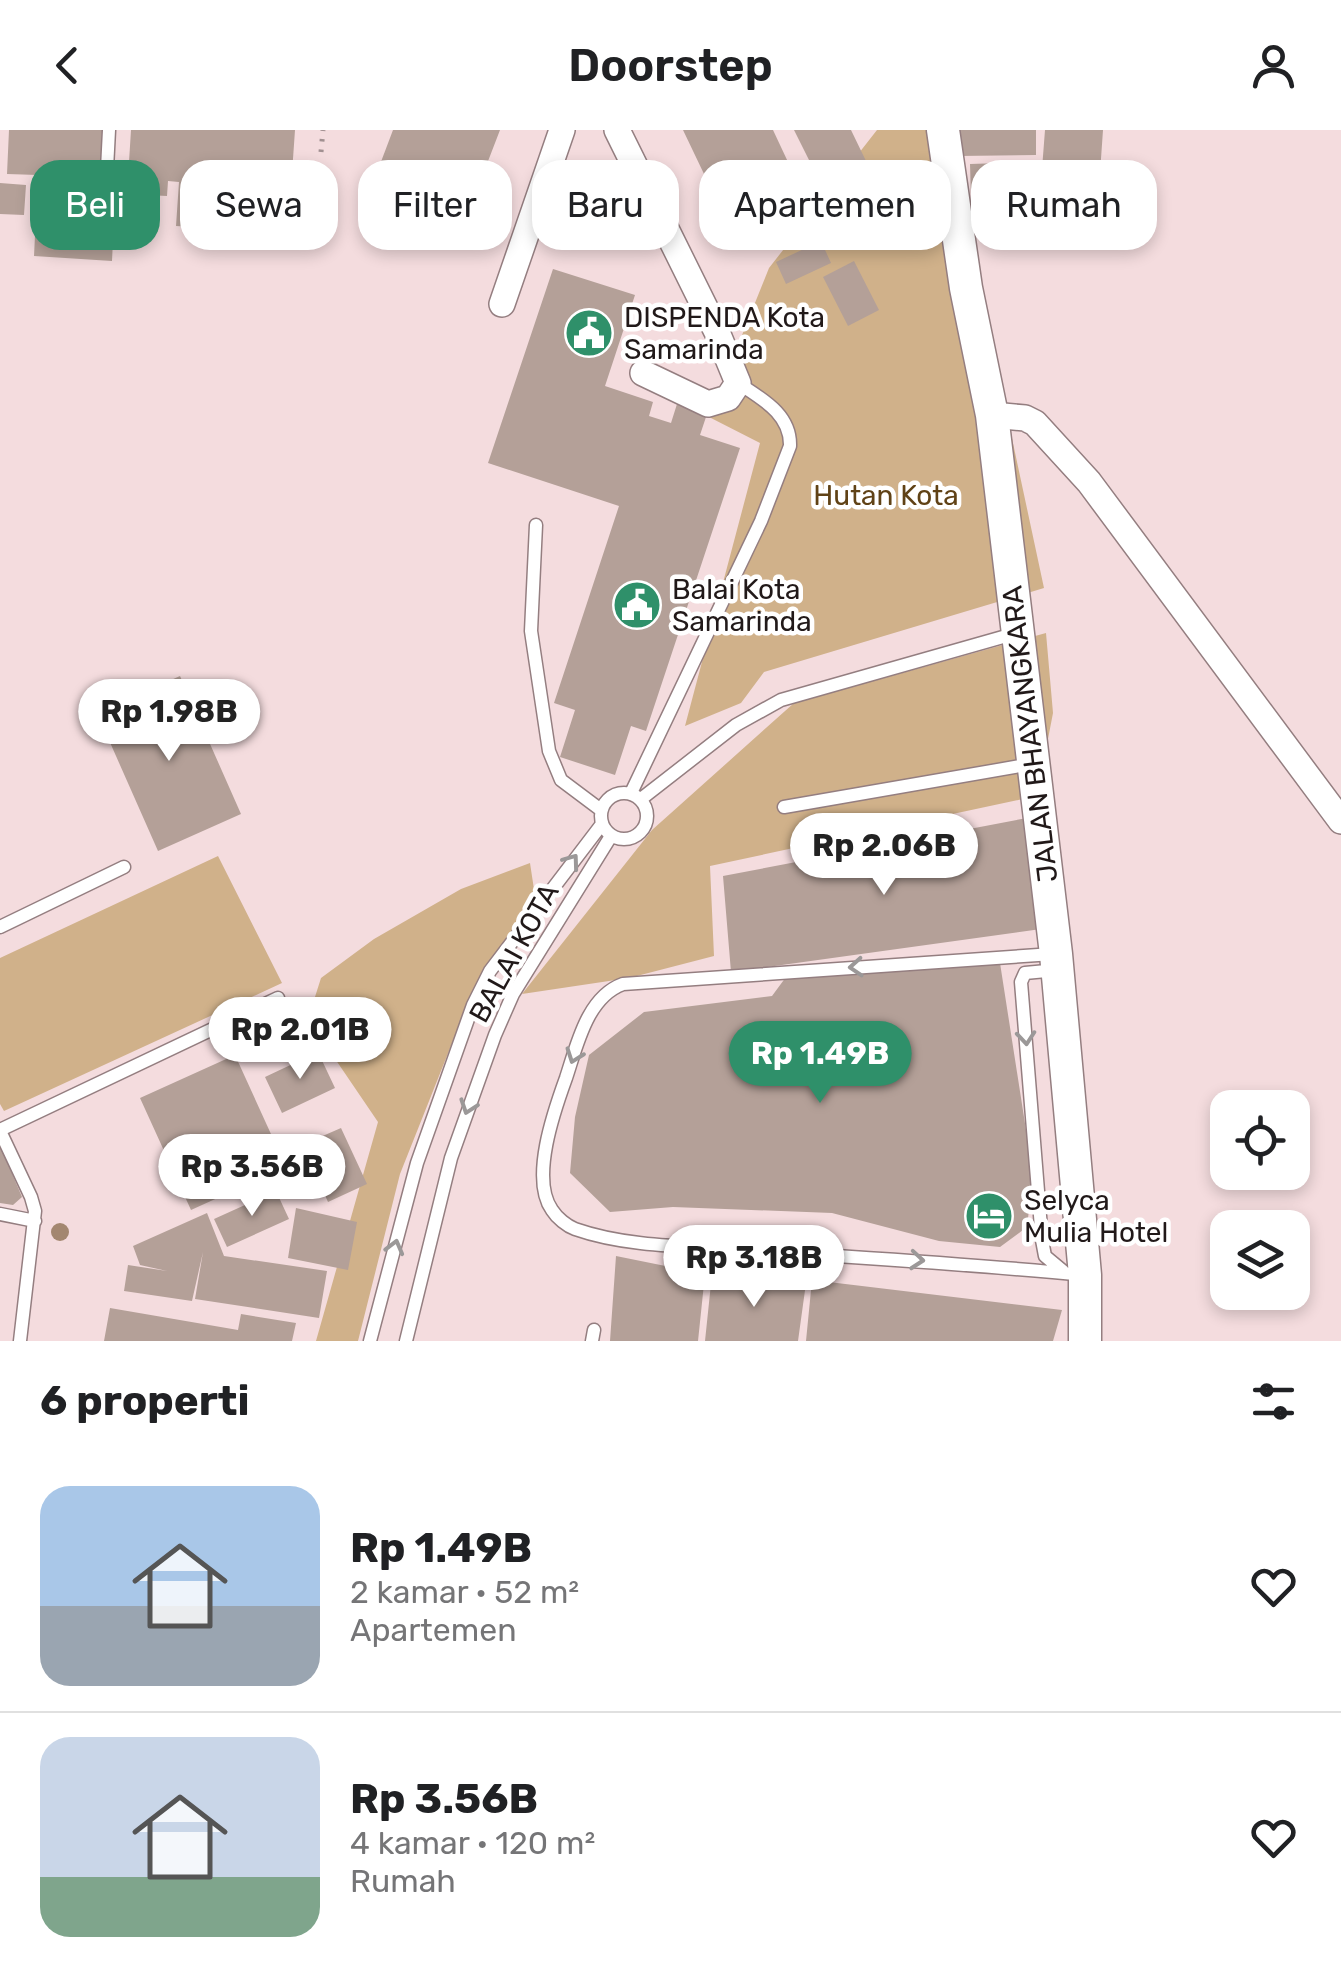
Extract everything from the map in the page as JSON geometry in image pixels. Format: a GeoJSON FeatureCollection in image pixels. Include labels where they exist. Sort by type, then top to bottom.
{"type":"FeatureCollection","features":[{"type":"Feature","properties":{"kind":"street"},"geometry":{"type":"LineString","coordinates":[[502,304],[562,130]]}},
{"type":"Feature","properties":{"kind":"street"},"geometry":{"type":"LineString","coordinates":[[617,130],[717,332],[738,383],[728,398],[708,404],[643,374]]}},
{"type":"Feature","properties":{"kind":"street","name":"JALAN BHAYANGKARA"},"geometry":{"type":"LineString","coordinates":[[942,130],[966,288],[992,414],[1035,764],[1056,962],[1075,1274],[1086,1334]]}},
{"type":"Feature","properties":{"kind":"street"},"geometry":{"type":"LineString","coordinates":[[992,414],[1035,423],[1089,482],[1341,822]]}},
{"type":"Feature","properties":{"kind":"street"},"geometry":{"type":"LineString","coordinates":[[1056,962],[1073,964],[1078,974],[1103,1294],[1103,1318],[1086,1334]]}},
{"type":"Feature","properties":{"kind":"lane"},"geometry":{"type":"LineString","coordinates":[[108,160],[109,130]]}},
{"type":"Feature","properties":{"kind":"lane"},"geometry":{"type":"LineString","coordinates":[[636,796],[790,446],[790,434],[779,414],[738,383]]}},
{"type":"Feature","properties":{"kind":"lane"},"geometry":{"type":"LineString","coordinates":[[536,525],[531,631],[548,751],[561,780],[603,811],[611,836],[623,840],[641,833],[648,816],[636,796]]}},
{"type":"Feature","properties":{"kind":"lane"},"geometry":{"type":"LineString","coordinates":[[603,811],[618,793],[636,796],[736,726],[781,700],[1018,632]]}},
{"type":"Feature","properties":{"kind":"lane"},"geometry":{"type":"LineString","coordinates":[[784,807],[1035,764]]}},
{"type":"Feature","properties":{"kind":"lane","name":"BALAI KOTA"},"geometry":{"type":"LineString","coordinates":[[370,1341],[417,1162],[474,1004],[490,971],[603,811]]}},
{"type":"Feature","properties":{"kind":"lane","name":"BALAI KOTA"},"geometry":{"type":"LineString","coordinates":[[406,1341],[452,1158],[495,1034],[513,994],[611,836]]}},
{"type":"Feature","properties":{"kind":"lane"},"geometry":{"type":"LineString","coordinates":[[0,926],[124,867]]}},
{"type":"Feature","properties":{"kind":"lane"},"geometry":{"type":"LineString","coordinates":[[1056,962],[641,982],[610,988],[586,1022],[556,1106],[547,1142],[543,1185],[554,1212],[573,1229],[634,1241],[1075,1274]]}},
{"type":"Feature","properties":{"kind":"lane"},"geometry":{"type":"LineString","coordinates":[[20,1341],[35,1221],[32,1196],[0,1130],[278,998]]}},
{"type":"Feature","properties":{"kind":"lane"},"geometry":{"type":"LineString","coordinates":[[0,1214],[35,1221]]}},
{"type":"Feature","properties":{"kind":"path"},"geometry":{"type":"LineString","coordinates":[[321,152],[323,130]]}},
{"type":"Feature","properties":{"kind":"green space","name":"Hutan Kota"},"geometry":{"type":"Polygon","coordinates":[[[877,130],[946,130],[1044,588],[764,672],[741,703],[685,726],[760,443],[709,417],[769,268],[783,250],[951,250],[951,160],[854,160],[877,130]]]}},
{"type":"Feature","properties":{"kind":"green space"},"geometry":{"type":"Polygon","coordinates":[[[1046,633],[1053,713],[1037,796],[710,866],[714,956],[629,978],[522,994],[652,830],[794,703],[1046,633]]]}},
{"type":"Feature","properties":{"kind":"green space"},"geometry":{"type":"Polygon","coordinates":[[[218,856],[282,983],[4,1111],[0,1104],[0,958],[218,856]]]}},
{"type":"Feature","properties":{"kind":"green space"},"geometry":{"type":"Polygon","coordinates":[[[530,863],[535,896],[472,993],[400,1174],[358,1341],[316,1341],[378,1122],[308,1019],[321,978],[374,939],[461,889],[530,863]]]}},
{"type":"Feature","properties":{"kind":"building"},"geometry":{"type":"Polygon","coordinates":[[[9,130],[102,130],[101,160],[30,160],[30,175],[7,174],[9,130]]]}},
{"type":"Feature","properties":{"kind":"building"},"geometry":{"type":"Polygon","coordinates":[[[131,130],[295,130],[293,160],[180,160],[180,226],[176,226],[179,182],[168,181],[167,196],[160,196],[160,160],[129,160],[131,130]]]}},
{"type":"Feature","properties":{"kind":"building"},"geometry":{"type":"Polygon","coordinates":[[[393,130],[500,130],[488,160],[382,160],[393,130]]]}},
{"type":"Feature","properties":{"kind":"building"},"geometry":{"type":"Polygon","coordinates":[[[683,130],[773,130],[787,160],[699,160],[699,164],[683,130]]]}},
{"type":"Feature","properties":{"kind":"building"},"geometry":{"type":"Polygon","coordinates":[[[794,130],[851,130],[866,160],[809,160],[794,130]]]}},
{"type":"Feature","properties":{"kind":"building"},"geometry":{"type":"Polygon","coordinates":[[[958,130],[1036,130],[1036,155],[958,156],[958,130]]]}},
{"type":"Feature","properties":{"kind":"building"},"geometry":{"type":"Polygon","coordinates":[[[1045,130],[1103,130],[1101,160],[1043,160],[1045,130]]]}},
{"type":"Feature","properties":{"kind":"building"},"geometry":{"type":"Polygon","coordinates":[[[0,183],[26,185],[24,215],[0,214],[0,183]]]}},
{"type":"Feature","properties":{"kind":"building"},"geometry":{"type":"Polygon","coordinates":[[[34,250],[113,250],[112,261],[34,256],[34,250]]]}},
{"type":"Feature","properties":{"kind":"building"},"geometry":{"type":"Polygon","coordinates":[[[802,250],[825,250],[831,263],[786,284],[776,262],[802,250]]]}},
{"type":"Feature","properties":{"kind":"building"},"geometry":{"type":"Polygon","coordinates":[[[854,261],[879,310],[848,326],[823,277],[854,261]]]}},
{"type":"Feature","properties":{"kind":"building"},"geometry":{"type":"Polygon","coordinates":[[[553,269],[635,295],[605,386],[653,402],[649,416],[671,423],[677,404],[707,414],[700,435],[740,448],[646,731],[631,726],[615,775],[560,757],[575,710],[554,703],[619,506],[488,463],[553,269]]]}},
{"type":"Feature","properties":{"kind":"building"},"geometry":{"type":"Polygon","coordinates":[[[180,676],[241,814],[158,851],[97,713],[180,676]]]}},
{"type":"Feature","properties":{"kind":"building"},"geometry":{"type":"Polygon","coordinates":[[[1027,818],[1041,929],[731,972],[723,876],[1027,818]]]}},
{"type":"Feature","properties":{"kind":"building"},"geometry":{"type":"Polygon","coordinates":[[[1000,963],[1033,1175],[1027,1227],[1000,1247],[939,1241],[832,1213],[673,1207],[610,1212],[570,1173],[575,1117],[589,1055],[644,1012],[772,996],[786,977],[1000,963]]]}},
{"type":"Feature","properties":{"kind":"building"},"geometry":{"type":"Polygon","coordinates":[[[318,1052],[335,1088],[282,1113],[265,1077],[318,1052]]]}},
{"type":"Feature","properties":{"kind":"building"},"geometry":{"type":"Polygon","coordinates":[[[235,1055],[286,1167],[191,1210],[140,1098],[235,1055]]]}},
{"type":"Feature","properties":{"kind":"building"},"geometry":{"type":"Polygon","coordinates":[[[341,1128],[367,1184],[328,1202],[302,1145],[341,1128]]]}},
{"type":"Feature","properties":{"kind":"building"},"geometry":{"type":"Polygon","coordinates":[[[0,1145],[22,1197],[13,1205],[0,1203],[0,1145]]]}},
{"type":"Feature","properties":{"kind":"building"},"geometry":{"type":"Polygon","coordinates":[[[276,1191],[289,1219],[227,1247],[214,1219],[276,1191]]]}},
{"type":"Feature","properties":{"kind":"building"},"geometry":{"type":"Polygon","coordinates":[[[296,1208],[357,1222],[348,1270],[288,1258],[296,1208]]]}},
{"type":"Feature","properties":{"kind":"building"},"geometry":{"type":"Polygon","coordinates":[[[207,1213],[224,1256],[327,1271],[319,1318],[195,1299],[203,1252],[192,1301],[124,1291],[128,1265],[167,1271],[140,1265],[133,1246],[207,1213]]]}},
{"type":"Feature","properties":{"kind":"building"},"geometry":{"type":"Polygon","coordinates":[[[616,1256],[705,1274],[698,1341],[610,1341],[616,1256]]]}},
{"type":"Feature","properties":{"kind":"building"},"geometry":{"type":"Polygon","coordinates":[[[712,1274],[806,1283],[798,1341],[705,1341],[712,1274]]]}},
{"type":"Feature","properties":{"kind":"building"},"geometry":{"type":"Polygon","coordinates":[[[812,1280],[1062,1310],[1053,1341],[806,1341],[812,1280]]]}},
{"type":"Feature","properties":{"kind":"building"},"geometry":{"type":"Polygon","coordinates":[[[110,1308],[238,1330],[241,1314],[296,1323],[292,1341],[104,1341],[110,1308]]]}},
{"type":"Feature","properties":{"kind":"place","name":"DISPENDA Kota Samarinda"},"geometry":{"type":"Point","coordinates":[589,333]}},
{"type":"Feature","properties":{"kind":"place","name":"Balai Kota Samarinda"},"geometry":{"type":"Point","coordinates":[637,605]}},
{"type":"Feature","properties":{"kind":"place","name":"Selyca Mulia Hotel"},"geometry":{"type":"Point","coordinates":[989,1216]}}]}
